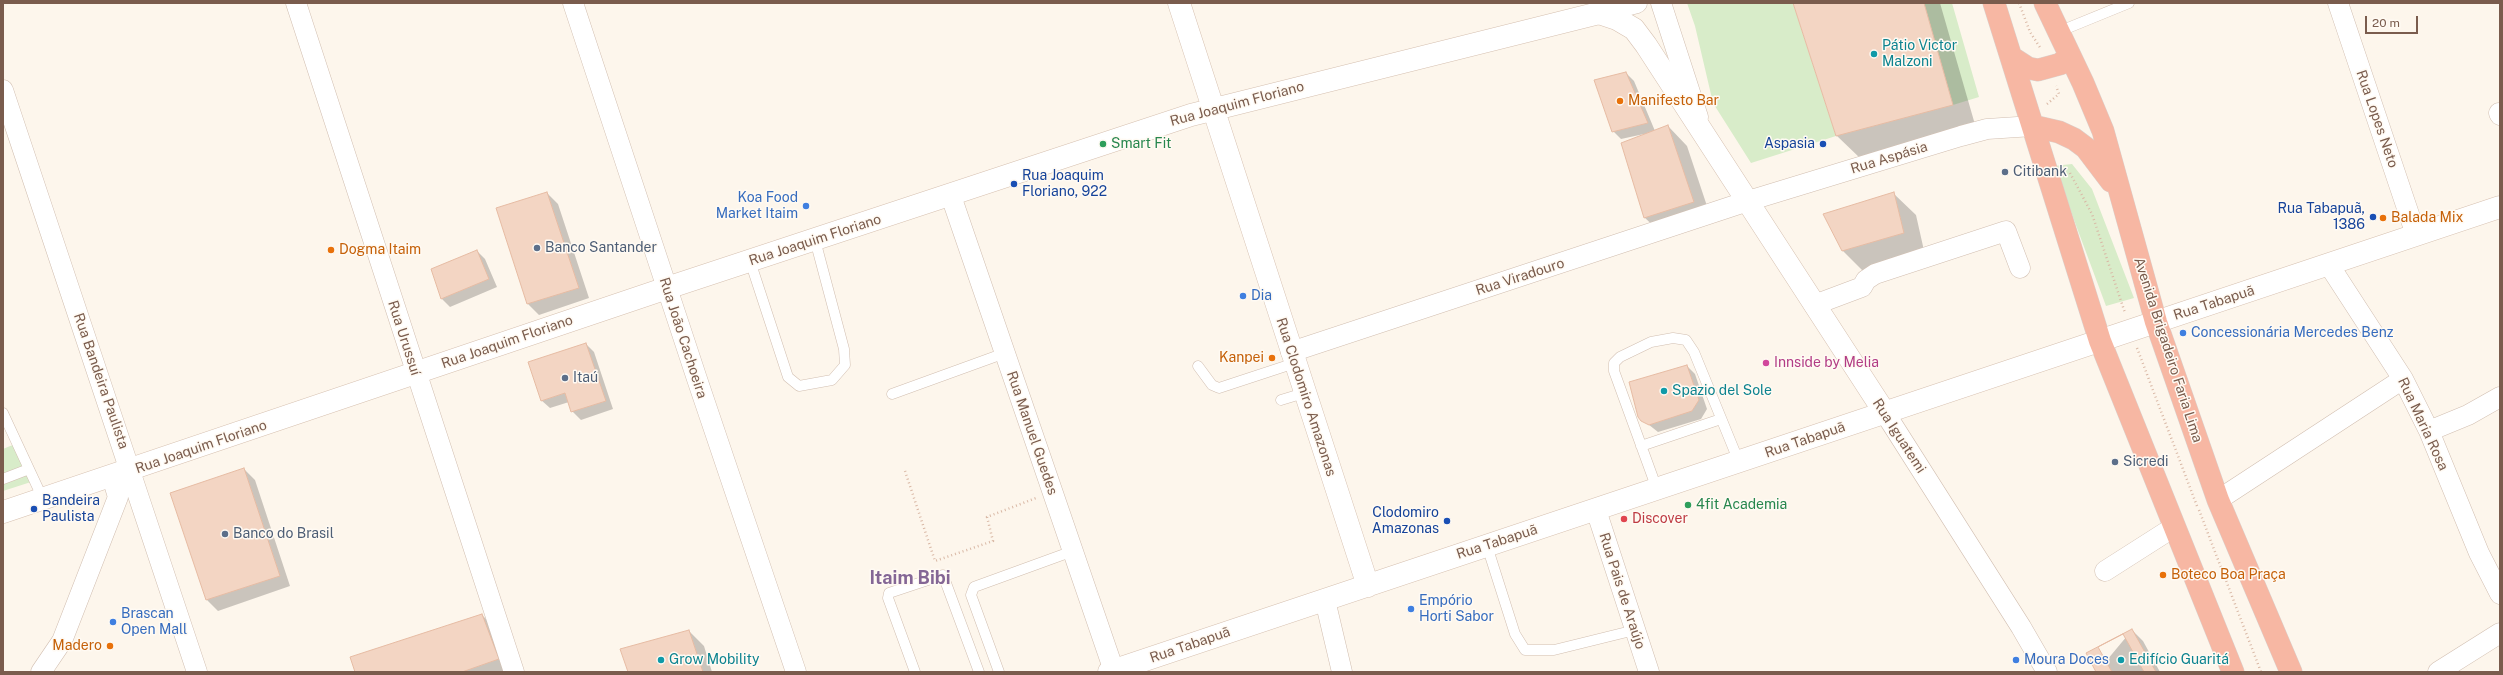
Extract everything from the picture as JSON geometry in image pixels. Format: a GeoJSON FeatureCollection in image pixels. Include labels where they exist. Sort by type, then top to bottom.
{"type":"FeatureCollection","features":[{"type":"Feature","properties":{"kind":"highway"},"geometry":{"type":"LineString","coordinates":[[1994,3],[2100,341],[2233,672]]}},
{"type":"Feature","properties":{"kind":"highway","name":"Avenida Brigadeiro Faria Lima"},"geometry":{"type":"LineString","coordinates":[[2045,3],[2069,57],[2083,83],[2103,131],[2156,322],[2218,500],[2291,672]]}},
{"type":"Feature","properties":{"kind":"highway"},"geometry":{"type":"LineString","coordinates":[[2011,57],[2028,68],[2038,70],[2060,64],[2069,57]]}},
{"type":"Feature","properties":{"kind":"highway"},"geometry":{"type":"LineString","coordinates":[[2033,126],[2058,132],[2086,148],[2120,193]]}},
{"type":"Feature","properties":{"kind":"street","name":"Rua Urussuí"},"geometry":{"type":"LineString","coordinates":[[296,3],[514,672]]}},
{"type":"Feature","properties":{"kind":"street","name":"Rua João Cachoeira"},"geometry":{"type":"LineString","coordinates":[[573,3],[796,672]]}},
{"type":"Feature","properties":{"kind":"street","name":"Rua Clodomiro Amazonas"},"geometry":{"type":"LineString","coordinates":[[1179,3],[1304,393],[1368,586]]}},
{"type":"Feature","properties":{"kind":"street","name":"Rua Joaquim Floriano"},"geometry":{"type":"LineString","coordinates":[[3,512],[42,499],[125,484],[416,373],[667,288],[1213,109],[1637,3]]}},
{"type":"Feature","properties":{"kind":"street"},"geometry":{"type":"LineString","coordinates":[[1661,3],[1701,126]]}},
{"type":"Feature","properties":{"kind":"street","name":"Rua Lopes Neto"},"geometry":{"type":"LineString","coordinates":[[2338,3],[2416,235]]}},
{"type":"Feature","properties":{"kind":"street","name":"Rua Iguatemi"},"geometry":{"type":"LineString","coordinates":[[1599,13],[1617,19],[1634,29],[1701,126],[1814,305],[1885,413],[2021,628],[2047,672]]}},
{"type":"Feature","properties":{"kind":"street","name":"Rua Bandeira Paulista"},"geometry":{"type":"LineString","coordinates":[[3,90],[125,484],[198,672]]}},
{"type":"Feature","properties":{"kind":"street","name":"Rua Aspásia"},"geometry":{"type":"LineString","coordinates":[[1748,201],[1961,136],[2011,126],[2033,126]]}},
{"type":"Feature","properties":{"kind":"street","name":"Rua Manuel Guedes"},"geometry":{"type":"LineString","coordinates":[[951,196],[1073,551],[1112,671]]}},
{"type":"Feature","properties":{"kind":"street","name":"Rua Viradouro"},"geometry":{"type":"LineString","coordinates":[[1293,358],[1748,201]]}},
{"type":"Feature","properties":{"kind":"street","name":"Rua Tabapuã"},"geometry":{"type":"LineString","coordinates":[[1112,671],[2500,207]]}},
{"type":"Feature","properties":{"kind":"street"},"geometry":{"type":"LineString","coordinates":[[1814,305],[1862,287],[1866,280],[1875,274],[2006,231],[2020,268]]}},
{"type":"Feature","properties":{"kind":"street","name":"Rua Maria Rosa"},"geometry":{"type":"LineString","coordinates":[[2329,265],[2403,379],[2429,431],[2479,553],[2500,594]]}},
{"type":"Feature","properties":{"kind":"street"},"geometry":{"type":"LineString","coordinates":[[2218,500],[2403,379]]}},
{"type":"Feature","properties":{"kind":"street"},"geometry":{"type":"LineString","coordinates":[[2429,431],[2468,415],[2500,397]]}},
{"type":"Feature","properties":{"kind":"street"},"geometry":{"type":"LineString","coordinates":[[41,672],[62,640],[125,484]]}},
{"type":"Feature","properties":{"kind":"street","name":"Rua Pais de Araújo"},"geometry":{"type":"LineString","coordinates":[[1596,510],[1649,672]]}},
{"type":"Feature","properties":{"kind":"street"},"geometry":{"type":"LineString","coordinates":[[2105,571],[2174,527]]}},
{"type":"Feature","properties":{"kind":"street"},"geometry":{"type":"LineString","coordinates":[[1325,600],[1342,672]]}},
{"type":"Feature","properties":{"kind":"street"},"geometry":{"type":"LineString","coordinates":[[2438,672],[2500,633]]}},
{"type":"Feature","properties":{"kind":"lane"},"geometry":{"type":"LineString","coordinates":[[2058,32],[2129,3]]}},
{"type":"Feature","properties":{"kind":"lane"},"geometry":{"type":"LineString","coordinates":[[750,262],[788,377],[799,386],[832,380],[845,365],[844,349],[815,240]]}},
{"type":"Feature","properties":{"kind":"lane"},"geometry":{"type":"LineString","coordinates":[[1657,489],[1614,371],[1614,363],[1620,357],[1651,342],[1673,338],[1686,340],[1694,352],[1738,462]]}},
{"type":"Feature","properties":{"kind":"lane"},"geometry":{"type":"LineString","coordinates":[[892,394],[1005,353]]}},
{"type":"Feature","properties":{"kind":"lane"},"geometry":{"type":"LineString","coordinates":[[1198,366],[1212,385],[1219,388],[1293,358]]}},
{"type":"Feature","properties":{"kind":"lane"},"geometry":{"type":"LineString","coordinates":[[1281,400],[1304,393]]}},
{"type":"Feature","properties":{"kind":"lane"},"geometry":{"type":"LineString","coordinates":[[3,413],[42,499]]}},
{"type":"Feature","properties":{"kind":"lane"},"geometry":{"type":"LineString","coordinates":[[1641,446],[1721,419]]}},
{"type":"Feature","properties":{"kind":"lane"},"geometry":{"type":"LineString","coordinates":[[3,479],[28,469]]}},
{"type":"Feature","properties":{"kind":"lane"},"geometry":{"type":"LineString","coordinates":[[1487,546],[1515,634],[1525,650],[1554,650],[1635,630]]}},
{"type":"Feature","properties":{"kind":"lane"},"geometry":{"type":"LineString","coordinates":[[999,672],[971,595],[974,587],[1073,551]]}},
{"type":"Feature","properties":{"kind":"lane"},"geometry":{"type":"LineString","coordinates":[[915,672],[888,598],[889,593],[943,575],[979,672]]}},
{"type":"Feature","properties":{"kind":"path"},"geometry":{"type":"LineString","coordinates":[[905,471],[935,561],[993,541],[987,517],[1052,491]]}},
{"type":"Feature","properties":{"kind":"green space"},"geometry":{"type":"Polygon","coordinates":[[[1687,3],[1793,3],[1836,136],[1751,163],[1713,103],[1695,26],[1687,3]]]}},
{"type":"Feature","properties":{"kind":"green space"},"geometry":{"type":"Polygon","coordinates":[[[1924,3],[1952,3],[1979,97],[1953,105],[1924,3]]]}},
{"type":"Feature","properties":{"kind":"green space"},"geometry":{"type":"Polygon","coordinates":[[[2072,164],[2092,189],[2134,298],[2106,306],[2054,166],[2072,164]]]}},
{"type":"Feature","properties":{"kind":"green space"},"geometry":{"type":"Polygon","coordinates":[[[15,444],[31,482],[3,491],[3,449],[15,444]]]}},
{"type":"Feature","properties":{"kind":"building","name":"Pátio Victor Malzoni"},"geometry":{"type":"Polygon","coordinates":[[[1793,3],[1924,3],[1953,105],[1836,136],[1793,3]]]}},
{"type":"Feature","properties":{"kind":"building","name":"Manifesto Bar"},"geometry":{"type":"Polygon","coordinates":[[[1626,72],[1648,123],[1612,132],[1594,80],[1626,72]]]}},
{"type":"Feature","properties":{"kind":"building"},"geometry":{"type":"Polygon","coordinates":[[[1668,125],[1694,202],[1644,218],[1621,143],[1668,125]]]}},
{"type":"Feature","properties":{"kind":"building","name":"Banco Santander"},"geometry":{"type":"Polygon","coordinates":[[[547,192],[579,288],[527,304],[496,208],[547,192]]]}},
{"type":"Feature","properties":{"kind":"building"},"geometry":{"type":"Polygon","coordinates":[[[1894,192],[1904,233],[1842,251],[1823,214],[1894,192]]]}},
{"type":"Feature","properties":{"kind":"building"},"geometry":{"type":"Polygon","coordinates":[[[477,250],[489,279],[441,299],[431,269],[477,250]]]}},
{"type":"Feature","properties":{"kind":"building","name":"Itaú"},"geometry":{"type":"Polygon","coordinates":[[[586,343],[606,401],[571,412],[565,393],[541,401],[528,362],[586,343]]]}},
{"type":"Feature","properties":{"kind":"building","name":"Spazio del Sole"},"geometry":{"type":"Polygon","coordinates":[[[1687,365],[1699,400],[1692,411],[1649,425],[1641,421],[1638,417],[1629,382],[1687,365]]]}},
{"type":"Feature","properties":{"kind":"building","name":"Banco do Brasil"},"geometry":{"type":"Polygon","coordinates":[[[244,468],[280,576],[206,600],[170,493],[244,468]]]}},
{"type":"Feature","properties":{"kind":"building"},"geometry":{"type":"Polygon","coordinates":[[[482,614],[499,659],[462,672],[355,672],[350,657],[482,614]]]}},
{"type":"Feature","properties":{"kind":"building"},"geometry":{"type":"Polygon","coordinates":[[[2132,629],[2156,672],[2096,672],[2086,653],[2132,629]]]}},
{"type":"Feature","properties":{"kind":"building","name":"Grow Mobility"},"geometry":{"type":"Polygon","coordinates":[[[689,630],[703,672],[628,672],[620,649],[689,630]]]}},
{"type":"Feature","properties":{"kind":"building","name":"Edifício Guaritá"},"geometry":{"type":"Polygon","coordinates":[[[2123,634],[2144,672],[2112,672],[2098,647],[2123,634]]]}},
{"type":"Feature","properties":{"kind":"place","name":"Pátio Victor Malzoni"},"geometry":{"type":"Point","coordinates":[1874,54]}},
{"type":"Feature","properties":{"kind":"place","name":"Manifesto Bar"},"geometry":{"type":"Point","coordinates":[1620,101]}},
{"type":"Feature","properties":{"kind":"place","name":"Smart Fit"},"geometry":{"type":"Point","coordinates":[1103,144]}},
{"type":"Feature","properties":{"kind":"place","name":"Aspasia"},"geometry":{"type":"Point","coordinates":[1823,144]}},
{"type":"Feature","properties":{"kind":"place","name":"Citibank"},"geometry":{"type":"Point","coordinates":[2005,172]}},
{"type":"Feature","properties":{"kind":"place","name":"Rua Joaquim Floriano, 922"},"geometry":{"type":"Point","coordinates":[1014,184]}},
{"type":"Feature","properties":{"kind":"place","name":"Koa Food Market Itaim"},"geometry":{"type":"Point","coordinates":[806,206]}},
{"type":"Feature","properties":{"kind":"place","name":"Rua Tabapuã, 1386"},"geometry":{"type":"Point","coordinates":[2373,217]}},
{"type":"Feature","properties":{"kind":"place","name":"Balada Mix"},"geometry":{"type":"Point","coordinates":[2383,218]}},
{"type":"Feature","properties":{"kind":"place","name":"Banco Santander"},"geometry":{"type":"Point","coordinates":[537,248]}},
{"type":"Feature","properties":{"kind":"place","name":"Dogma Itaim"},"geometry":{"type":"Point","coordinates":[331,250]}},
{"type":"Feature","properties":{"kind":"place","name":"Dia"},"geometry":{"type":"Point","coordinates":[1243,296]}},
{"type":"Feature","properties":{"kind":"place","name":"Concessionária Mercedes Benz"},"geometry":{"type":"Point","coordinates":[2183,333]}},
{"type":"Feature","properties":{"kind":"place","name":"Kanpei"},"geometry":{"type":"Point","coordinates":[1272,358]}},
{"type":"Feature","properties":{"kind":"place","name":"Innside by Melia"},"geometry":{"type":"Point","coordinates":[1766,363]}},
{"type":"Feature","properties":{"kind":"place","name":"Itaú"},"geometry":{"type":"Point","coordinates":[565,378]}},
{"type":"Feature","properties":{"kind":"place","name":"Spazio del Sole"},"geometry":{"type":"Point","coordinates":[1664,391]}},
{"type":"Feature","properties":{"kind":"place","name":"Sicredi"},"geometry":{"type":"Point","coordinates":[2115,462]}},
{"type":"Feature","properties":{"kind":"place","name":"4fit Academia"},"geometry":{"type":"Point","coordinates":[1688,505]}},
{"type":"Feature","properties":{"kind":"place","name":"Bandeira Paulista"},"geometry":{"type":"Point","coordinates":[34,509]}},
{"type":"Feature","properties":{"kind":"place","name":"Discover"},"geometry":{"type":"Point","coordinates":[1624,519]}},
{"type":"Feature","properties":{"kind":"place","name":"Clodomiro Amazonas"},"geometry":{"type":"Point","coordinates":[1447,521]}},
{"type":"Feature","properties":{"kind":"place","name":"Banco do Brasil"},"geometry":{"type":"Point","coordinates":[225,534]}},
{"type":"Feature","properties":{"kind":"place","name":"Boteco Boa Praça"},"geometry":{"type":"Point","coordinates":[2163,575]}},
{"type":"Feature","properties":{"kind":"place","name":"Empório Horti Sabor"},"geometry":{"type":"Point","coordinates":[1411,609]}},
{"type":"Feature","properties":{"kind":"place","name":"Brascan Open Mall"},"geometry":{"type":"Point","coordinates":[113,622]}},
{"type":"Feature","properties":{"kind":"place","name":"Madero"},"geometry":{"type":"Point","coordinates":[110,646]}},
{"type":"Feature","properties":{"kind":"place","name":"Grow Mobility"},"geometry":{"type":"Point","coordinates":[661,660]}},
{"type":"Feature","properties":{"kind":"place","name":"Moura Doces"},"geometry":{"type":"Point","coordinates":[2016,660]}},
{"type":"Feature","properties":{"kind":"place","name":"Edifício Guaritá"},"geometry":{"type":"Point","coordinates":[2121,660]}},
{"type":"Feature","properties":{"kind":"district","name":"Itaim Bibi"},"geometry":{"type":"Point","coordinates":[910,578]}}]}
